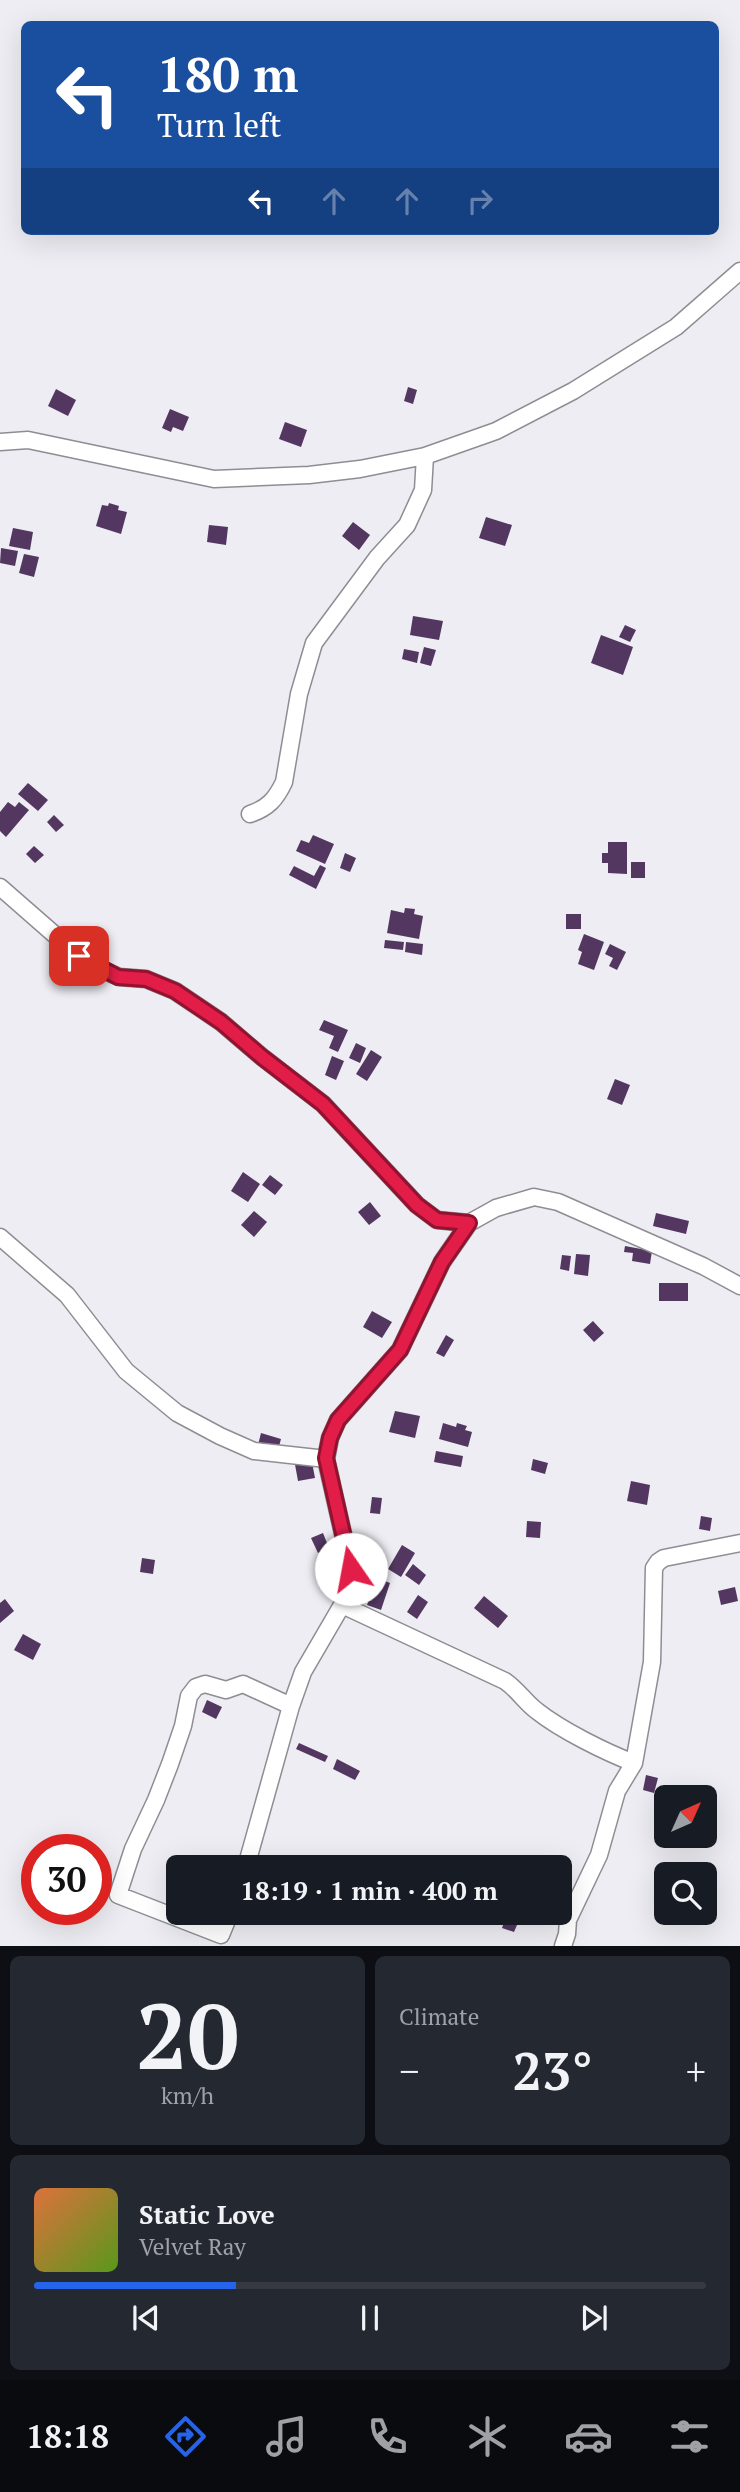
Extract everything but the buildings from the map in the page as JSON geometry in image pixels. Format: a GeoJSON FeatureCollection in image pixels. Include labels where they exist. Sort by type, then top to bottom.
{"type":"FeatureCollection","features":[{"type":"Feature","properties":{"kind":"street"},"geometry":{"type":"LineString","coordinates":[[0,442],[28,440],[214,479],[309,475],[360,469],[425,456],[496,431],[573,391],[676,327],[740,271]]}},
{"type":"Feature","properties":{"kind":"street"},"geometry":{"type":"LineString","coordinates":[[250,814],[266,808],[278,795],[284,782],[299,694],[314,643],[377,558],[407,525],[423,490],[425,456]]}},
{"type":"Feature","properties":{"kind":"street"},"geometry":{"type":"LineString","coordinates":[[0,887],[79,956],[96,967],[118,977],[146,979],[166,987],[221,1022],[323,1104],[417,1205],[437,1220],[469,1223]]}},
{"type":"Feature","properties":{"kind":"street"},"geometry":{"type":"LineString","coordinates":[[249,1855],[303,1672],[342,1605],[350,1583],[351,1569],[326,1458],[330,1438],[338,1420],[400,1350],[442,1262],[469,1223],[496,1208],[534,1197],[558,1202],[703,1266],[740,1286]]}},
{"type":"Feature","properties":{"kind":"street"},"geometry":{"type":"LineString","coordinates":[[0,1237],[67,1296],[126,1371],[177,1413],[254,1451],[326,1458]]}},
{"type":"Feature","properties":{"kind":"street"},"geometry":{"type":"LineString","coordinates":[[562,1946],[567,1934],[568,1920],[599,1855],[617,1791],[634,1763],[652,1662],[654,1567],[664,1558],[740,1543]]}},
{"type":"Feature","properties":{"kind":"street"},"geometry":{"type":"LineString","coordinates":[[342,1605],[505,1681],[545,1717],[634,1763]]}},
{"type":"Feature","properties":{"kind":"street"},"geometry":{"type":"LineString","coordinates":[[166,1914],[118,1895],[133,1849],[156,1800],[183,1726],[190,1696],[196,1687],[205,1684],[226,1690],[243,1684],[291,1706]]}},
{"type":"Feature","properties":{"kind":"street"},"geometry":{"type":"LineString","coordinates":[[194,1925],[220,1935],[225,1925]]}},
{"type":"Feature","properties":{"kind":"route"},"geometry":{"type":"LineString","coordinates":[[79,956],[118,977],[146,979],[175,991],[221,1022],[340,1119],[417,1205],[437,1220],[469,1223],[442,1262],[400,1350],[338,1420],[330,1438],[326,1458],[351,1569]]}}]}
